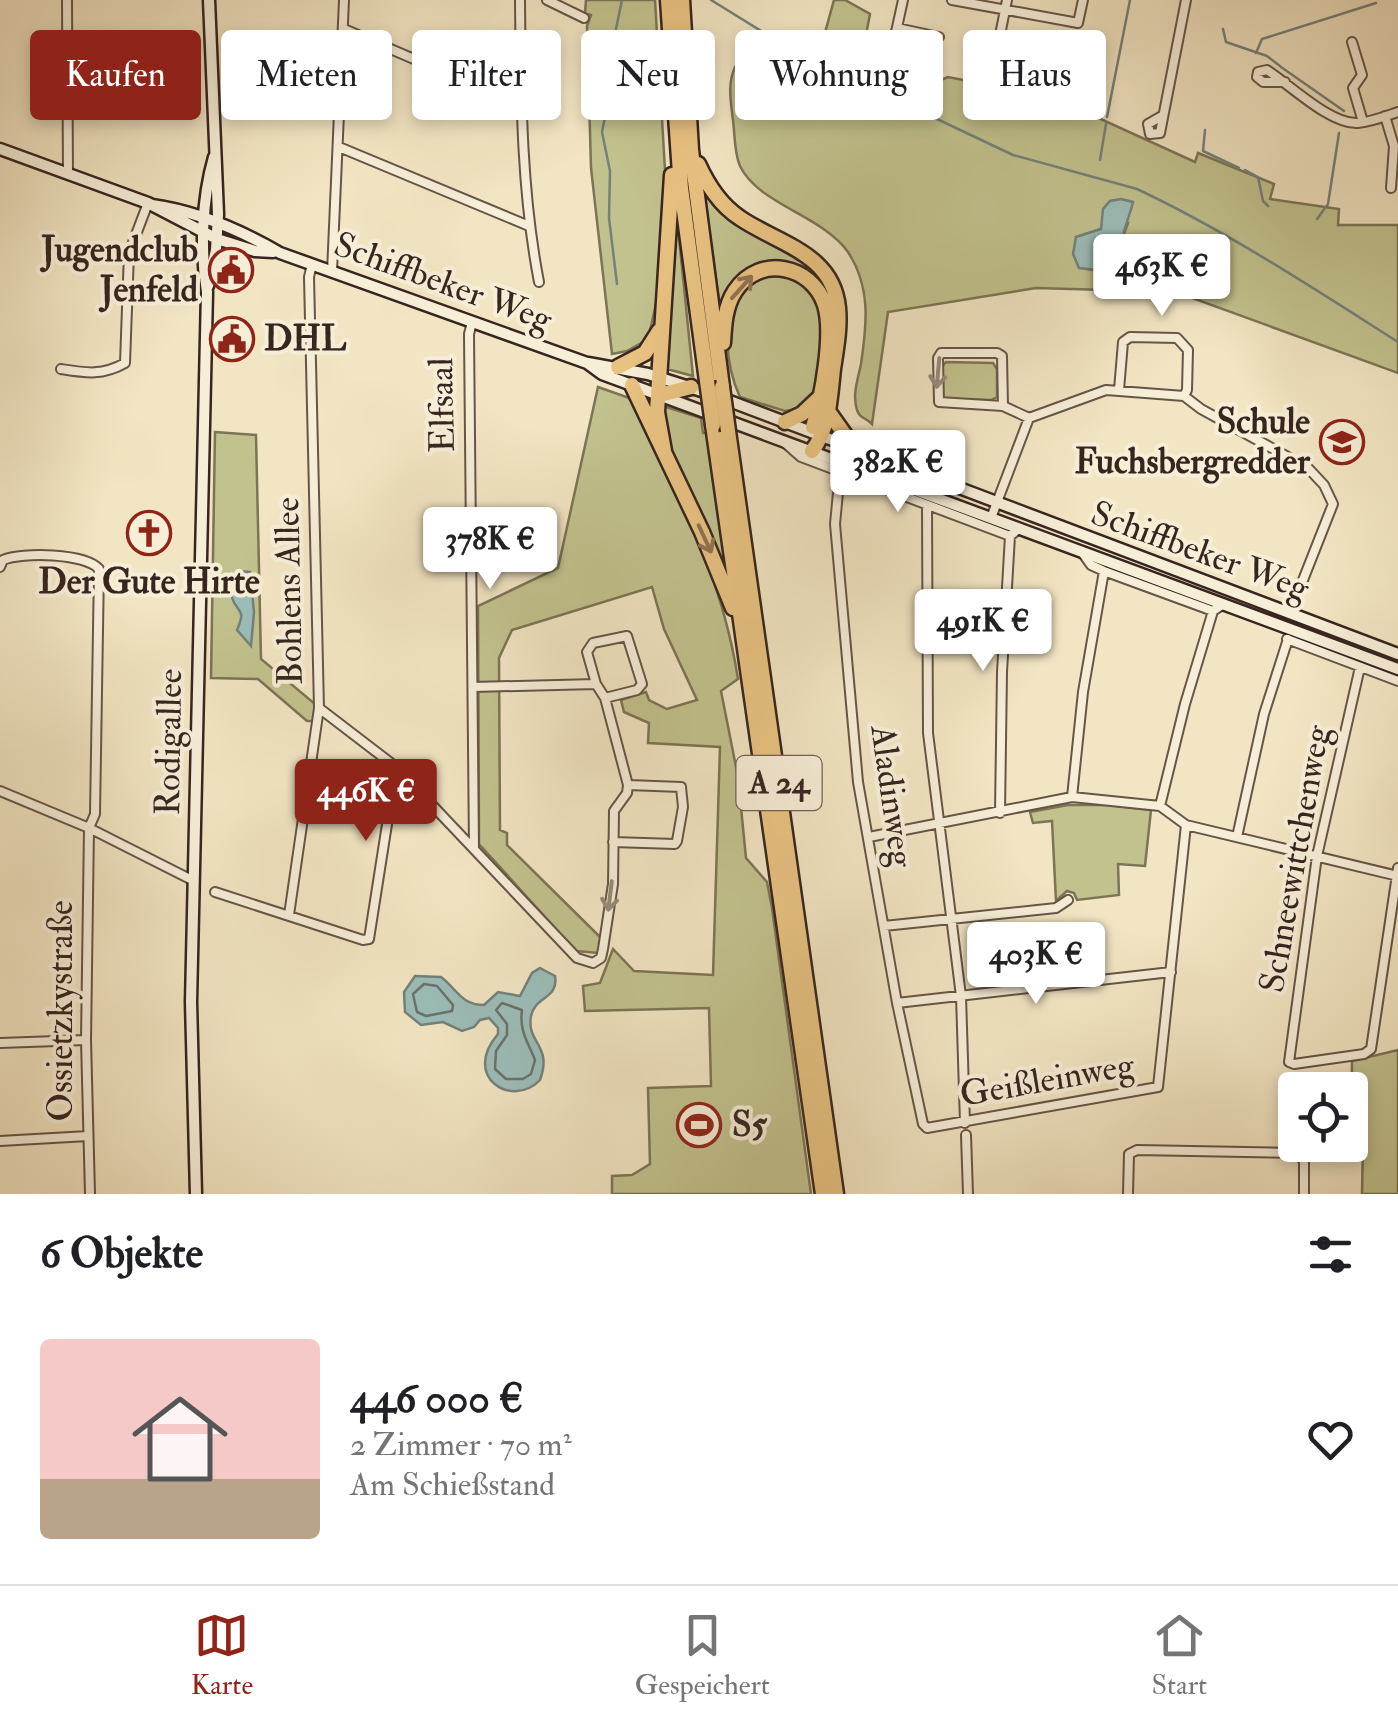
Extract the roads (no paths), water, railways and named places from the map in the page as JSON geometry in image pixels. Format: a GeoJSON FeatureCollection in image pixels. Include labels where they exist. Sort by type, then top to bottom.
{"type":"FeatureCollection","features":[{"type":"Feature","properties":{"kind":"highway","name":"A 24"},"geometry":{"type":"LineString","coordinates":[[668,0],[670,30]]}},
{"type":"Feature","properties":{"kind":"highway","name":"A 24"},"geometry":{"type":"LineString","coordinates":[[682,0],[691,150],[744,642],[823,1194]]}},
{"type":"Feature","properties":{"kind":"highway","name":"A 24"},"geometry":{"type":"LineString","coordinates":[[674,120],[717,382]]}},
{"type":"Feature","properties":{"kind":"highway"},"geometry":{"type":"LineString","coordinates":[[664,451],[658,420],[658,377],[674,120]]}},
{"type":"Feature","properties":{"kind":"highway"},"geometry":{"type":"LineString","coordinates":[[691,150],[706,183],[724,206],[742,220],[805,253],[832,284],[838,308],[838,334],[812,451]]}},
{"type":"Feature","properties":{"kind":"highway"},"geometry":{"type":"LineString","coordinates":[[717,382],[732,296],[755,273],[772,268],[787,268],[806,277],[825,304],[828,336],[823,404],[855,450]]}},
{"type":"Feature","properties":{"kind":"highway"},"geometry":{"type":"LineString","coordinates":[[618,367],[645,353],[656,340],[662,321]]}},
{"type":"Feature","properties":{"kind":"highway"},"geometry":{"type":"LineString","coordinates":[[632,385],[723,577],[744,642]]}},
{"type":"Feature","properties":{"kind":"highway"},"geometry":{"type":"LineString","coordinates":[[660,395],[691,387]]}},
{"type":"Feature","properties":{"kind":"highway"},"geometry":{"type":"LineString","coordinates":[[785,422],[823,404]]}},
{"type":"Feature","properties":{"kind":"highway","name":"A 24"},"geometry":{"type":"LineString","coordinates":[[721,428],[836,1194]]}},
{"type":"Feature","properties":{"kind":"main road","name":"Rodigallee"},"geometry":{"type":"LineString","coordinates":[[196,1194],[191,1002],[207,292],[203,268],[211,236],[208,176],[214,158],[209,0]]}},
{"type":"Feature","properties":{"kind":"main road"},"geometry":{"type":"LineString","coordinates":[[0,149],[150,204]]}},
{"type":"Feature","properties":{"kind":"main road","name":"Schiffbeker Weg"},"geometry":{"type":"LineString","coordinates":[[150,204],[175,208],[280,253],[587,363],[618,367],[691,387],[1398,654]]}},
{"type":"Feature","properties":{"kind":"main road","name":"Schiffbeker Weg"},"geometry":{"type":"LineString","coordinates":[[150,204],[211,236],[254,251],[280,253]]}},
{"type":"Feature","properties":{"kind":"main road","name":"Schiffbeker Weg"},"geometry":{"type":"LineString","coordinates":[[587,363],[602,374],[1398,670]]}},
{"type":"Feature","properties":{"kind":"main road"},"geometry":{"type":"LineString","coordinates":[[1171,584],[1188,576]]}},
{"type":"Feature","properties":{"kind":"main road"},"geometry":{"type":"LineString","coordinates":[[1281,626],[1290,614]]}},
{"type":"Feature","properties":{"kind":"street"},"geometry":{"type":"LineString","coordinates":[[67,0],[68,174]]}},
{"type":"Feature","properties":{"kind":"street"},"geometry":{"type":"LineString","coordinates":[[332,272],[344,0]]}},
{"type":"Feature","properties":{"kind":"street"},"geometry":{"type":"LineString","coordinates":[[520,0],[520,30]]}},
{"type":"Feature","properties":{"kind":"street"},"geometry":{"type":"LineString","coordinates":[[547,0],[584,18]]}},
{"type":"Feature","properties":{"kind":"street"},"geometry":{"type":"LineString","coordinates":[[903,0],[897,28],[908,30]]}},
{"type":"Feature","properties":{"kind":"street"},"geometry":{"type":"LineString","coordinates":[[952,0],[1006,5],[1078,23]]}},
{"type":"Feature","properties":{"kind":"street"},"geometry":{"type":"LineString","coordinates":[[1078,30],[1082,0]]}},
{"type":"Feature","properties":{"kind":"street"},"geometry":{"type":"LineString","coordinates":[[1162,116],[1186,0]]}},
{"type":"Feature","properties":{"kind":"street"},"geometry":{"type":"LineString","coordinates":[[1001,30],[1006,5]]}},
{"type":"Feature","properties":{"kind":"street"},"geometry":{"type":"LineString","coordinates":[[344,29],[412,58]]}},
{"type":"Feature","properties":{"kind":"street"},"geometry":{"type":"LineString","coordinates":[[1352,42],[1362,76],[1353,88],[1363,122]]}},
{"type":"Feature","properties":{"kind":"street"},"geometry":{"type":"LineString","coordinates":[[1285,82],[1330,115],[1352,123],[1398,112]]}},
{"type":"Feature","properties":{"kind":"street"},"geometry":{"type":"LineString","coordinates":[[1385,116],[1394,146],[1392,188]]}},
{"type":"Feature","properties":{"kind":"street"},"geometry":{"type":"LineString","coordinates":[[522,120],[529,226],[539,282]]}},
{"type":"Feature","properties":{"kind":"street"},"geometry":{"type":"LineString","coordinates":[[340,147],[529,226]]}},
{"type":"Feature","properties":{"kind":"street"},"geometry":{"type":"LineString","coordinates":[[60,368],[88,374],[108,373],[125,363],[130,252],[150,204]]}},
{"type":"Feature","properties":{"kind":"street","name":"Bohlens Allee"},"geometry":{"type":"LineString","coordinates":[[289,915],[319,708],[309,277],[312,264]]}},
{"type":"Feature","properties":{"kind":"street","name":"Elfsaal"},"geometry":{"type":"LineString","coordinates":[[472,322],[469,334],[474,849]]}},
{"type":"Feature","properties":{"kind":"street"},"geometry":{"type":"LineString","coordinates":[[1119,390],[1124,342],[1130,337],[1176,338],[1188,350],[1184,396]]}},
{"type":"Feature","properties":{"kind":"street"},"geometry":{"type":"LineString","coordinates":[[1004,406],[1002,356],[941,354],[938,402],[1004,406],[1029,418],[1106,390],[1184,396],[1308,468],[1324,485],[1333,504],[1290,614]]}},
{"type":"Feature","properties":{"kind":"street"},"geometry":{"type":"LineString","coordinates":[[991,518],[1029,418]]}},
{"type":"Feature","properties":{"kind":"street","name":"Schiffbeker Weg"},"geometry":{"type":"LineString","coordinates":[[782,440],[800,457],[1010,536]]}},
{"type":"Feature","properties":{"kind":"street","name":"Aladinweg"},"geometry":{"type":"LineString","coordinates":[[840,472],[836,510],[838,561],[858,782],[923,1124]]}},
{"type":"Feature","properties":{"kind":"street"},"geometry":{"type":"LineString","coordinates":[[927,506],[928,715],[961,996],[965,1122]]}},
{"type":"Feature","properties":{"kind":"street"},"geometry":{"type":"LineString","coordinates":[[1000,813],[1002,672],[1010,536],[1020,528]]}},
{"type":"Feature","properties":{"kind":"street","name":"Schiffbeker Weg"},"geometry":{"type":"LineString","coordinates":[[1081,551],[1091,565],[1104,572],[1213,611],[1224,604]]}},
{"type":"Feature","properties":{"kind":"street","name":"Ossietzkystraße"},"geometry":{"type":"LineString","coordinates":[[0,568],[3,560],[15,555],[84,558],[99,568],[86,1040],[90,1194]]}},
{"type":"Feature","properties":{"kind":"street"},"geometry":{"type":"LineString","coordinates":[[1072,797],[1104,572]]}},
{"type":"Feature","properties":{"kind":"street"},"geometry":{"type":"LineString","coordinates":[[1160,806],[1184,704],[1213,611]]}},
{"type":"Feature","properties":{"kind":"street","name":"Schiffbeker Weg"},"geometry":{"type":"LineString","coordinates":[[1281,626],[1288,639],[1398,681]]}},
{"type":"Feature","properties":{"kind":"street"},"geometry":{"type":"LineString","coordinates":[[319,708],[396,767],[577,958],[593,963],[603,950],[612,884],[614,811],[628,786],[588,647],[627,636],[642,684],[637,690],[605,698]]}},
{"type":"Feature","properties":{"kind":"street"},"geometry":{"type":"LineString","coordinates":[[1237,836],[1264,714],[1288,639]]}},
{"type":"Feature","properties":{"kind":"street","name":"Schneewittchenweg"},"geometry":{"type":"LineString","coordinates":[[1360,666],[1318,856],[1290,1062],[1364,1054],[1371,1049],[1398,873]]}},
{"type":"Feature","properties":{"kind":"street"},"geometry":{"type":"LineString","coordinates":[[473,688],[596,684]]}},
{"type":"Feature","properties":{"kind":"street"},"geometry":{"type":"LineString","coordinates":[[215,892],[363,940],[372,934],[396,767]]}},
{"type":"Feature","properties":{"kind":"street"},"geometry":{"type":"LineString","coordinates":[[613,842],[678,841],[683,808],[681,786],[628,786]]}},
{"type":"Feature","properties":{"kind":"street"},"geometry":{"type":"LineString","coordinates":[[0,792],[90,828],[194,880]]}},
{"type":"Feature","properties":{"kind":"street"},"geometry":{"type":"LineString","coordinates":[[869,837],[1072,797],[1160,806],[1186,825],[1398,873]]}},
{"type":"Feature","properties":{"kind":"street","name":"Geißleinweg"},"geometry":{"type":"LineString","coordinates":[[923,1124],[927,1128],[1158,1087],[1186,825]]}},
{"type":"Feature","properties":{"kind":"street"},"geometry":{"type":"LineString","coordinates":[[884,926],[1056,908],[1068,900]]}},
{"type":"Feature","properties":{"kind":"street"},"geometry":{"type":"LineString","coordinates":[[897,1003],[1171,972]]}},
{"type":"Feature","properties":{"kind":"street"},"geometry":{"type":"LineString","coordinates":[[0,1043],[86,1040]]}},
{"type":"Feature","properties":{"kind":"street"},"geometry":{"type":"LineString","coordinates":[[966,1135],[968,1194]]}},
{"type":"Feature","properties":{"kind":"street"},"geometry":{"type":"LineString","coordinates":[[0,1141],[88,1136]]}},
{"type":"Feature","properties":{"kind":"street"},"geometry":{"type":"LineString","coordinates":[[1128,1194],[1129,1154],[1136,1150],[1297,1153],[1304,1161],[1304,1194]]}},
{"type":"Feature","properties":{"kind":"water"},"geometry":{"type":"Polygon","coordinates":[[[1110,201],[1133,202],[1123,243],[1134,268],[1164,256],[1165,262],[1137,275],[1079,268],[1073,254],[1076,237],[1101,229],[1103,209],[1110,201]]]}},
{"type":"Feature","properties":{"kind":"water"},"geometry":{"type":"Polygon","coordinates":[[[238,571],[250,572],[254,612],[251,646],[237,630],[241,614],[231,595],[238,571]]]}},
{"type":"Feature","properties":{"kind":"water"},"geometry":{"type":"Polygon","coordinates":[[[540,968],[555,976],[555,984],[531,1016],[543,1068],[540,1080],[529,1088],[505,1090],[488,1075],[488,1050],[498,1034],[489,1018],[462,1031],[443,1022],[421,1025],[405,1012],[404,992],[415,976],[441,977],[465,999],[484,1005],[498,992],[520,996],[532,973],[540,968]]]}},
{"type":"Feature","properties":{"kind":"waterway"},"geometry":{"type":"LineString","coordinates":[[616,29],[622,0]]}},
{"type":"Feature","properties":{"kind":"waterway"},"geometry":{"type":"LineString","coordinates":[[711,0],[759,30]]}},
{"type":"Feature","properties":{"kind":"waterway"},"geometry":{"type":"LineString","coordinates":[[1107,117],[1130,0]]}},
{"type":"Feature","properties":{"kind":"waterway"},"geometry":{"type":"LineString","coordinates":[[1256,53],[1262,39],[1376,3]]}},
{"type":"Feature","properties":{"kind":"waterway"},"geometry":{"type":"LineString","coordinates":[[1223,29],[1226,42],[1267,56],[1280,66]]}},
{"type":"Feature","properties":{"kind":"waterway"},"geometry":{"type":"LineString","coordinates":[[1281,67],[1344,111]]}},
{"type":"Feature","properties":{"kind":"waterway"},"geometry":{"type":"LineString","coordinates":[[604,120],[602,132],[610,171],[609,218],[617,284]]}},
{"type":"Feature","properties":{"kind":"waterway"},"geometry":{"type":"LineString","coordinates":[[939,120],[1013,155],[1137,189],[1237,242],[1398,342]]}},
{"type":"Feature","properties":{"kind":"waterway"},"geometry":{"type":"LineString","coordinates":[[1100,160],[1106,124]]}},
{"type":"Feature","properties":{"kind":"waterway"},"geometry":{"type":"LineString","coordinates":[[1205,130],[1203,151],[1239,168]]}},
{"type":"Feature","properties":{"kind":"waterway"},"geometry":{"type":"LineString","coordinates":[[1317,219],[1328,204],[1339,133]]}},
{"type":"Feature","properties":{"kind":"waterway"},"geometry":{"type":"LineString","coordinates":[[1245,170],[1258,177],[1263,201],[1268,206]]}},
{"type":"Feature","properties":{"kind":"place","name":"Jugendclub Jenfeld"},"geometry":{"type":"Point","coordinates":[231,270]}},
{"type":"Feature","properties":{"kind":"place","name":"DHL"},"geometry":{"type":"Point","coordinates":[232,339]}},
{"type":"Feature","properties":{"kind":"place","name":"Schule Fuchsbergredder"},"geometry":{"type":"Point","coordinates":[1342,442]}},
{"type":"Feature","properties":{"kind":"place","name":"Der Gute Hirte"},"geometry":{"type":"Point","coordinates":[149,533]}},
{"type":"Feature","properties":{"kind":"place","name":"S5"},"geometry":{"type":"Point","coordinates":[699,1125]}}]}
